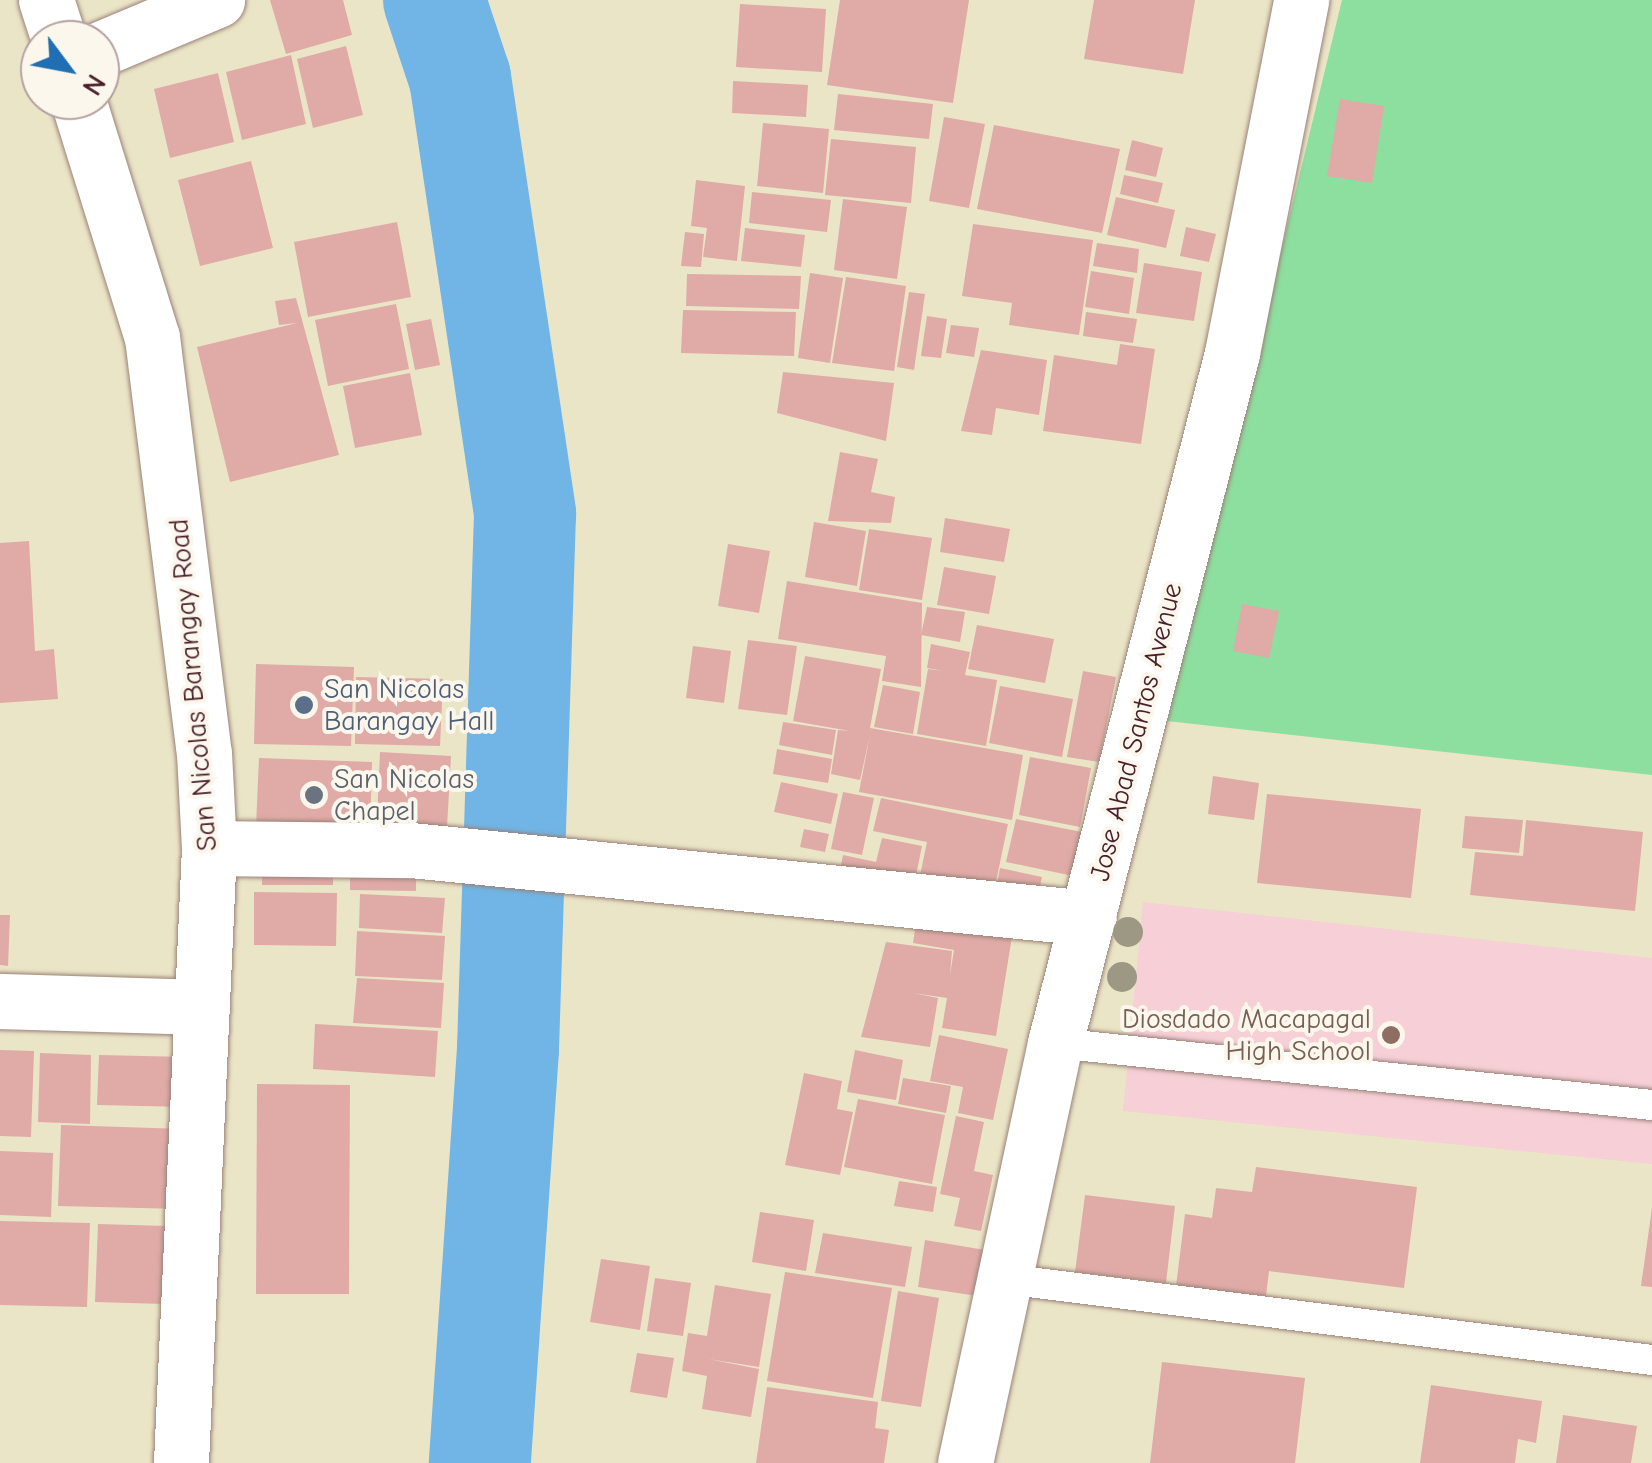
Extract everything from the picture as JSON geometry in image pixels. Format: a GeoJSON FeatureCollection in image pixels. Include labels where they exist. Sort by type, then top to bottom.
{"type":"FeatureCollection","features":[{"type":"Feature","properties":{"kind":"main road"},"geometry":{"type":"LineString","coordinates":[[120,41],[218,0]]}},
{"type":"Feature","properties":{"kind":"main road","name":"Jose Abad Santos Avenue"},"geometry":{"type":"LineString","coordinates":[[966,1463],[1055,1043],[1232,353],[1302,0]]}},
{"type":"Feature","properties":{"kind":"main road","name":"San Nicolas Barangay Road"},"geometry":{"type":"LineString","coordinates":[[84,120],[152,337],[189,580],[208,848],[180,1463]]}},
{"type":"Feature","properties":{"kind":"main road"},"geometry":{"type":"LineString","coordinates":[[208,848],[411,850],[1088,918]]}},
{"type":"Feature","properties":{"kind":"main road"},"geometry":{"type":"LineString","coordinates":[[0,1001],[202,1007]]}},
{"type":"Feature","properties":{"kind":"lane"},"geometry":{"type":"LineString","coordinates":[[1055,1043],[1652,1105]]}},
{"type":"Feature","properties":{"kind":"lane"},"geometry":{"type":"LineString","coordinates":[[1004,1279],[1652,1360]]}},
{"type":"Feature","properties":{"kind":"shaded area","name":"Diosdado Macapagal High School"},"geometry":{"type":"Polygon","coordinates":[[[1143,902],[1652,958],[1652,1164],[1123,1111],[1143,902]]]}},
{"type":"Feature","properties":{"kind":"green space"},"geometry":{"type":"Polygon","coordinates":[[[1342,0],[1652,0],[1652,775],[1167,721],[1342,0]]]}},
{"type":"Feature","properties":{"kind":"building"},"geometry":{"type":"Polygon","coordinates":[[[270,0],[343,0],[352,35],[286,54],[270,0]]]}},
{"type":"Feature","properties":{"kind":"building"},"geometry":{"type":"Polygon","coordinates":[[[840,0],[969,0],[953,103],[827,85],[840,0]]]}},
{"type":"Feature","properties":{"kind":"building"},"geometry":{"type":"Polygon","coordinates":[[[1094,0],[1195,0],[1183,74],[1084,59],[1094,0]]]}},
{"type":"Feature","properties":{"kind":"building"},"geometry":{"type":"Polygon","coordinates":[[[740,4],[826,9],[822,72],[736,67],[740,4]]]}},
{"type":"Feature","properties":{"kind":"building"},"geometry":{"type":"Polygon","coordinates":[[[346,46],[363,115],[313,128],[297,59],[346,46]]]}},
{"type":"Feature","properties":{"kind":"building"},"geometry":{"type":"Polygon","coordinates":[[[291,55],[306,124],[242,140],[226,72],[291,55]]]}},
{"type":"Feature","properties":{"kind":"building"},"geometry":{"type":"Polygon","coordinates":[[[218,73],[234,142],[170,158],[154,89],[218,73]]]}},
{"type":"Feature","properties":{"kind":"building"},"geometry":{"type":"Polygon","coordinates":[[[733,81],[808,85],[806,117],[732,113],[733,81]]]}},
{"type":"Feature","properties":{"kind":"building"},"geometry":{"type":"Polygon","coordinates":[[[838,94],[933,104],[929,139],[834,130],[838,94]]]}},
{"type":"Feature","properties":{"kind":"building"},"geometry":{"type":"Polygon","coordinates":[[[1340,99],[1384,106],[1372,183],[1327,176],[1340,99]]]}},
{"type":"Feature","properties":{"kind":"building"},"geometry":{"type":"Polygon","coordinates":[[[944,117],[985,124],[969,208],[929,201],[944,117]]]}},
{"type":"Feature","properties":{"kind":"building"},"geometry":{"type":"Polygon","coordinates":[[[763,123],[829,129],[823,193],[757,186],[763,123]]]}},
{"type":"Feature","properties":{"kind":"building"},"geometry":{"type":"Polygon","coordinates":[[[994,125],[1120,149],[1102,233],[977,209],[994,125]]]}},
{"type":"Feature","properties":{"kind":"building"},"geometry":{"type":"Polygon","coordinates":[[[831,139],[916,147],[911,203],[825,195],[831,139]]]}},
{"type":"Feature","properties":{"kind":"building"},"geometry":{"type":"Polygon","coordinates":[[[1132,140],[1163,148],[1156,177],[1125,170],[1132,140]]]}},
{"type":"Feature","properties":{"kind":"building"},"geometry":{"type":"Polygon","coordinates":[[[251,161],[273,248],[200,266],[178,180],[251,161]]]}},
{"type":"Feature","properties":{"kind":"building"},"geometry":{"type":"Polygon","coordinates":[[[1124,175],[1163,183],[1158,203],[1120,194],[1124,175]]]}},
{"type":"Feature","properties":{"kind":"building"},"geometry":{"type":"Polygon","coordinates":[[[696,180],[745,186],[737,261],[703,257],[707,228],[691,226],[696,180]]]}},
{"type":"Feature","properties":{"kind":"building"},"geometry":{"type":"Polygon","coordinates":[[[752,192],[831,200],[827,232],[749,223],[752,192]]]}},
{"type":"Feature","properties":{"kind":"building"},"geometry":{"type":"Polygon","coordinates":[[[1116,197],[1175,210],[1166,248],[1107,235],[1116,197]]]}},
{"type":"Feature","properties":{"kind":"building"},"geometry":{"type":"Polygon","coordinates":[[[843,199],[907,207],[897,279],[834,270],[843,199]]]}},
{"type":"Feature","properties":{"kind":"building"},"geometry":{"type":"Polygon","coordinates":[[[397,222],[411,297],[308,317],[294,242],[397,222]]]}},
{"type":"Feature","properties":{"kind":"building"},"geometry":{"type":"Polygon","coordinates":[[[973,224],[1093,240],[1079,335],[1009,325],[1012,303],[962,296],[973,224]]]}},
{"type":"Feature","properties":{"kind":"building"},"geometry":{"type":"Polygon","coordinates":[[[1186,227],[1216,234],[1209,262],[1180,256],[1186,227]]]}},
{"type":"Feature","properties":{"kind":"building"},"geometry":{"type":"Polygon","coordinates":[[[745,228],[805,235],[801,267],[741,261],[745,228]]]}},
{"type":"Feature","properties":{"kind":"building"},"geometry":{"type":"Polygon","coordinates":[[[685,232],[704,234],[701,267],[681,266],[685,232]]]}},
{"type":"Feature","properties":{"kind":"building"},"geometry":{"type":"Polygon","coordinates":[[[1097,243],[1139,249],[1137,273],[1093,266],[1097,243]]]}},
{"type":"Feature","properties":{"kind":"building"},"geometry":{"type":"Polygon","coordinates":[[[1144,263],[1202,272],[1194,321],[1136,313],[1144,263]]]}},
{"type":"Feature","properties":{"kind":"building"},"geometry":{"type":"Polygon","coordinates":[[[1091,271],[1134,278],[1129,314],[1085,307],[1091,271]]]}},
{"type":"Feature","properties":{"kind":"building"},"geometry":{"type":"Polygon","coordinates":[[[810,273],[843,278],[830,363],[798,358],[810,273]]]}},
{"type":"Feature","properties":{"kind":"building"},"geometry":{"type":"Polygon","coordinates":[[[687,274],[801,276],[799,309],[686,306],[687,274]]]}},
{"type":"Feature","properties":{"kind":"building"},"geometry":{"type":"Polygon","coordinates":[[[846,277],[906,286],[894,371],[832,363],[846,277]]]}},
{"type":"Feature","properties":{"kind":"building"},"geometry":{"type":"Polygon","coordinates":[[[909,292],[925,294],[914,370],[897,367],[909,292]]]}},
{"type":"Feature","properties":{"kind":"building"},"geometry":{"type":"Polygon","coordinates":[[[296,298],[339,455],[230,482],[197,347],[297,323],[279,325],[275,301],[296,298]]]}},
{"type":"Feature","properties":{"kind":"building"},"geometry":{"type":"Polygon","coordinates":[[[396,304],[409,369],[328,386],[315,320],[396,304]]]}},
{"type":"Feature","properties":{"kind":"building"},"geometry":{"type":"Polygon","coordinates":[[[683,310],[796,312],[794,356],[681,353],[683,310]]]}},
{"type":"Feature","properties":{"kind":"building"},"geometry":{"type":"Polygon","coordinates":[[[1086,312],[1137,319],[1133,343],[1083,336],[1086,312]]]}},
{"type":"Feature","properties":{"kind":"building"},"geometry":{"type":"Polygon","coordinates":[[[927,316],[947,319],[941,358],[921,356],[927,316]]]}},
{"type":"Feature","properties":{"kind":"building"},"geometry":{"type":"Polygon","coordinates":[[[431,319],[440,365],[415,370],[406,324],[431,319]]]}},
{"type":"Feature","properties":{"kind":"building"},"geometry":{"type":"Polygon","coordinates":[[[951,325],[979,328],[974,357],[946,353],[951,325]]]}},
{"type":"Feature","properties":{"kind":"building"},"geometry":{"type":"Polygon","coordinates":[[[1120,344],[1155,349],[1141,444],[1043,431],[1054,355],[1117,365],[1120,344]]]}},
{"type":"Feature","properties":{"kind":"building"},"geometry":{"type":"Polygon","coordinates":[[[981,350],[1047,360],[1039,415],[996,408],[992,435],[961,431],[981,350]]]}},
{"type":"Feature","properties":{"kind":"building"},"geometry":{"type":"Polygon","coordinates":[[[783,372],[894,383],[886,441],[777,413],[783,372]]]}},
{"type":"Feature","properties":{"kind":"building"},"geometry":{"type":"Polygon","coordinates":[[[410,373],[422,435],[355,448],[343,386],[410,373]]]}},
{"type":"Feature","properties":{"kind":"building"},"geometry":{"type":"Polygon","coordinates":[[[840,452],[878,459],[871,492],[895,497],[891,523],[828,521],[840,452]]]}},
{"type":"Feature","properties":{"kind":"building"},"geometry":{"type":"Polygon","coordinates":[[[945,518],[1010,529],[1004,562],[940,552],[945,518]]]}},
{"type":"Feature","properties":{"kind":"building"},"geometry":{"type":"Polygon","coordinates":[[[814,522],[866,531],[857,586],[805,577],[814,522]]]}},
{"type":"Feature","properties":{"kind":"building"},"geometry":{"type":"Polygon","coordinates":[[[869,529],[932,538],[922,600],[859,590],[869,529]]]}},
{"type":"Feature","properties":{"kind":"building"},"geometry":{"type":"Polygon","coordinates":[[[29,541],[35,651],[54,649],[58,699],[0,703],[0,543],[29,541]]]}},
{"type":"Feature","properties":{"kind":"building"},"geometry":{"type":"Polygon","coordinates":[[[728,544],[770,551],[759,613],[718,606],[728,544]]]}},
{"type":"Feature","properties":{"kind":"building"},"geometry":{"type":"Polygon","coordinates":[[[944,567],[996,576],[989,614],[937,605],[944,567]]]}},
{"type":"Feature","properties":{"kind":"building"},"geometry":{"type":"Polygon","coordinates":[[[787,581],[922,603],[921,687],[882,681],[886,656],[778,639],[787,581]]]}},
{"type":"Feature","properties":{"kind":"building"},"geometry":{"type":"Polygon","coordinates":[[[1242,604],[1279,611],[1269,658],[1233,651],[1242,604]]]}},
{"type":"Feature","properties":{"kind":"building"},"geometry":{"type":"Polygon","coordinates":[[[927,607],[965,612],[960,642],[921,635],[927,607]]]}},
{"type":"Feature","properties":{"kind":"building"},"geometry":{"type":"Polygon","coordinates":[[[977,625],[1054,639],[1045,683],[968,669],[977,625]]]}},
{"type":"Feature","properties":{"kind":"building"},"geometry":{"type":"Polygon","coordinates":[[[748,640],[797,646],[787,715],[738,709],[748,640]]]}},
{"type":"Feature","properties":{"kind":"building"},"geometry":{"type":"Polygon","coordinates":[[[931,644],[970,652],[965,675],[997,680],[986,746],[917,734],[928,669],[944,671],[927,668],[931,644]]]}},
{"type":"Feature","properties":{"kind":"building"},"geometry":{"type":"Polygon","coordinates":[[[693,646],[731,651],[724,703],[686,698],[693,646]]]}},
{"type":"Feature","properties":{"kind":"building"},"geometry":{"type":"Polygon","coordinates":[[[805,656],[881,669],[870,728],[1023,755],[1012,820],[859,792],[870,735],[860,780],[831,774],[838,730],[850,731],[793,721],[805,656]]]}},
{"type":"Feature","properties":{"kind":"building","name":"San Nicolas Barangay Hall"},"geometry":{"type":"Polygon","coordinates":[[[256,664],[354,667],[351,746],[254,744],[256,664]]]}},
{"type":"Feature","properties":{"kind":"building"},"geometry":{"type":"Polygon","coordinates":[[[1083,671],[1116,677],[1099,762],[1067,757],[1083,671]]]}},
{"type":"Feature","properties":{"kind":"building"},"geometry":{"type":"Polygon","coordinates":[[[356,677],[443,679],[440,746],[355,744],[356,677]]]}},
{"type":"Feature","properties":{"kind":"building"},"geometry":{"type":"Polygon","coordinates":[[[883,685],[920,692],[913,734],[874,727],[883,685]]]}},
{"type":"Feature","properties":{"kind":"building"},"geometry":{"type":"Polygon","coordinates":[[[1000,686],[1073,699],[1062,757],[989,743],[1000,686]]]}},
{"type":"Feature","properties":{"kind":"building"},"geometry":{"type":"Polygon","coordinates":[[[783,722],[836,730],[832,755],[779,745],[783,722]]]}},
{"type":"Feature","properties":{"kind":"building"},"geometry":{"type":"Polygon","coordinates":[[[777,749],[832,759],[828,783],[773,774],[777,749]]]}},
{"type":"Feature","properties":{"kind":"building"},"geometry":{"type":"Polygon","coordinates":[[[380,752],[451,756],[446,845],[376,842],[380,752]]]}},
{"type":"Feature","properties":{"kind":"building"},"geometry":{"type":"Polygon","coordinates":[[[1030,757],[1091,768],[1080,827],[1019,815],[1030,757]]]}},
{"type":"Feature","properties":{"kind":"building","name":"San Nicolas Chapel"},"geometry":{"type":"Polygon","coordinates":[[[259,758],[372,762],[370,832],[256,827],[259,758]]]}},
{"type":"Feature","properties":{"kind":"building"},"geometry":{"type":"Polygon","coordinates":[[[1213,776],[1259,783],[1254,820],[1208,814],[1213,776]]]}},
{"type":"Feature","properties":{"kind":"building"},"geometry":{"type":"Polygon","coordinates":[[[781,782],[838,794],[831,824],[774,812],[781,782]]]}},
{"type":"Feature","properties":{"kind":"building"},"geometry":{"type":"Polygon","coordinates":[[[843,792],[874,798],[862,855],[831,849],[843,792]]]}},
{"type":"Feature","properties":{"kind":"building"},"geometry":{"type":"Polygon","coordinates":[[[1267,794],[1421,809],[1411,898],[1257,883],[1267,794]]]}},
{"type":"Feature","properties":{"kind":"building"},"geometry":{"type":"Polygon","coordinates":[[[881,798],[1008,824],[991,906],[917,890],[927,842],[873,831],[881,798]]]}},
{"type":"Feature","properties":{"kind":"building"},"geometry":{"type":"Polygon","coordinates":[[[1465,816],[1523,820],[1519,853],[1462,848],[1465,816]]]}},
{"type":"Feature","properties":{"kind":"building"},"geometry":{"type":"Polygon","coordinates":[[[1016,819],[1087,833],[1078,877],[1006,862],[1016,819]]]}},
{"type":"Feature","properties":{"kind":"building"},"geometry":{"type":"Polygon","coordinates":[[[1526,820],[1643,832],[1635,911],[1470,895],[1475,852],[1523,856],[1526,820]]]}},
{"type":"Feature","properties":{"kind":"building"},"geometry":{"type":"Polygon","coordinates":[[[804,829],[829,834],[825,852],[800,847],[804,829]]]}},
{"type":"Feature","properties":{"kind":"building"},"geometry":{"type":"Polygon","coordinates":[[[882,838],[922,846],[911,900],[837,885],[843,855],[876,862],[882,838]]]}},
{"type":"Feature","properties":{"kind":"building"},"geometry":{"type":"Polygon","coordinates":[[[262,856],[333,856],[333,885],[262,885],[262,856]]]}},
{"type":"Feature","properties":{"kind":"building"},"geometry":{"type":"Polygon","coordinates":[[[350,861],[416,861],[416,891],[350,890],[350,861]]]}},
{"type":"Feature","properties":{"kind":"building"},"geometry":{"type":"Polygon","coordinates":[[[1000,868],[1042,877],[1035,910],[994,901],[1000,868]]]}},
{"type":"Feature","properties":{"kind":"building"},"geometry":{"type":"Polygon","coordinates":[[[254,892],[337,893],[336,946],[254,945],[254,892]]]}},
{"type":"Feature","properties":{"kind":"building"},"geometry":{"type":"Polygon","coordinates":[[[360,894],[445,898],[442,933],[359,928],[360,894]]]}},
{"type":"Feature","properties":{"kind":"building"},"geometry":{"type":"Polygon","coordinates":[[[918,909],[1014,924],[996,1036],[942,1028],[947,998],[913,993],[938,998],[930,1047],[861,1037],[886,942],[952,951],[950,975],[954,950],[913,943],[918,909]]]}},
{"type":"Feature","properties":{"kind":"building"},"geometry":{"type":"Polygon","coordinates":[[[0,915],[10,915],[8,966],[0,965],[0,915]]]}},
{"type":"Feature","properties":{"kind":"building"},"geometry":{"type":"Polygon","coordinates":[[[357,931],[445,936],[442,980],[355,976],[357,931]]]}},
{"type":"Feature","properties":{"kind":"building"},"geometry":{"type":"Polygon","coordinates":[[[357,978],[444,983],[441,1028],[353,1023],[357,978]]]}},
{"type":"Feature","properties":{"kind":"building"},"geometry":{"type":"Polygon","coordinates":[[[315,1024],[438,1031],[435,1077],[313,1069],[315,1024]]]}},
{"type":"Feature","properties":{"kind":"building"},"geometry":{"type":"Polygon","coordinates":[[[939,1035],[1008,1049],[993,1120],[958,1113],[963,1087],[930,1081],[939,1035]]]}},
{"type":"Feature","properties":{"kind":"building"},"geometry":{"type":"Polygon","coordinates":[[[0,1050],[34,1051],[31,1137],[0,1136],[0,1050]]]}},
{"type":"Feature","properties":{"kind":"building"},"geometry":{"type":"Polygon","coordinates":[[[855,1050],[903,1060],[896,1100],[847,1092],[855,1050]]]}},
{"type":"Feature","properties":{"kind":"building"},"geometry":{"type":"Polygon","coordinates":[[[40,1053],[91,1055],[90,1124],[38,1122],[40,1053]]]}},
{"type":"Feature","properties":{"kind":"building"},"geometry":{"type":"Polygon","coordinates":[[[99,1055],[187,1057],[186,1107],[97,1105],[99,1055]]]}},
{"type":"Feature","properties":{"kind":"building"},"geometry":{"type":"Polygon","coordinates":[[[804,1073],[842,1081],[837,1109],[853,1112],[840,1175],[785,1165],[804,1073]]]}},
{"type":"Feature","properties":{"kind":"building"},"geometry":{"type":"Polygon","coordinates":[[[903,1078],[951,1086],[946,1113],[898,1104],[903,1078]]]}},
{"type":"Feature","properties":{"kind":"building"},"geometry":{"type":"Polygon","coordinates":[[[257,1084],[350,1085],[349,1294],[256,1294],[257,1084]]]}},
{"type":"Feature","properties":{"kind":"building"},"geometry":{"type":"Polygon","coordinates":[[[858,1099],[945,1115],[932,1184],[844,1167],[858,1099]]]}},
{"type":"Feature","properties":{"kind":"building"},"geometry":{"type":"Polygon","coordinates":[[[956,1116],[984,1122],[974,1171],[993,1175],[981,1231],[954,1226],[960,1198],[940,1194],[956,1116]]]}},
{"type":"Feature","properties":{"kind":"building"},"geometry":{"type":"Polygon","coordinates":[[[61,1125],[184,1129],[182,1209],[58,1206],[61,1125]]]}},
{"type":"Feature","properties":{"kind":"building"},"geometry":{"type":"Polygon","coordinates":[[[0,1151],[53,1153],[51,1217],[0,1215],[0,1151]]]}},
{"type":"Feature","properties":{"kind":"building"},"geometry":{"type":"Polygon","coordinates":[[[1256,1167],[1417,1187],[1404,1288],[1269,1271],[1266,1296],[1176,1286],[1185,1214],[1212,1218],[1216,1188],[1252,1192],[1256,1167]]]}},
{"type":"Feature","properties":{"kind":"building"},"geometry":{"type":"Polygon","coordinates":[[[899,1181],[937,1187],[933,1212],[894,1206],[899,1181]]]}},
{"type":"Feature","properties":{"kind":"building"},"geometry":{"type":"Polygon","coordinates":[[[1085,1195],[1175,1206],[1166,1283],[1075,1272],[1085,1195]]]}},
{"type":"Feature","properties":{"kind":"building"},"geometry":{"type":"Polygon","coordinates":[[[1652,1208],[1652,1287],[1641,1286],[1652,1208]]]}},
{"type":"Feature","properties":{"kind":"building"},"geometry":{"type":"Polygon","coordinates":[[[760,1212],[814,1220],[806,1271],[752,1262],[760,1212]]]}},
{"type":"Feature","properties":{"kind":"building"},"geometry":{"type":"Polygon","coordinates":[[[0,1221],[90,1223],[87,1307],[0,1305],[0,1221]]]}},
{"type":"Feature","properties":{"kind":"building"},"geometry":{"type":"Polygon","coordinates":[[[98,1224],[167,1226],[164,1304],[95,1302],[98,1224]]]}},
{"type":"Feature","properties":{"kind":"building"},"geometry":{"type":"Polygon","coordinates":[[[823,1233],[912,1247],[905,1287],[815,1273],[823,1233]]]}},
{"type":"Feature","properties":{"kind":"building"},"geometry":{"type":"Polygon","coordinates":[[[925,1240],[985,1250],[977,1296],[918,1287],[925,1240]]]}},
{"type":"Feature","properties":{"kind":"building"},"geometry":{"type":"Polygon","coordinates":[[[601,1259],[650,1266],[640,1330],[590,1322],[601,1259]]]}},
{"type":"Feature","properties":{"kind":"building"},"geometry":{"type":"Polygon","coordinates":[[[785,1272],[892,1288],[873,1398],[767,1381],[785,1272]]]}},
{"type":"Feature","properties":{"kind":"building"},"geometry":{"type":"Polygon","coordinates":[[[655,1278],[691,1283],[683,1336],[647,1331],[655,1278]]]}},
{"type":"Feature","properties":{"kind":"building"},"geometry":{"type":"Polygon","coordinates":[[[715,1285],[771,1294],[759,1367],[708,1359],[759,1369],[751,1417],[702,1409],[707,1376],[682,1371],[688,1333],[707,1336],[715,1285]]]}},
{"type":"Feature","properties":{"kind":"building"},"geometry":{"type":"Polygon","coordinates":[[[898,1291],[939,1298],[921,1407],[881,1401],[898,1291]]]}},
{"type":"Feature","properties":{"kind":"building"},"geometry":{"type":"Polygon","coordinates":[[[637,1353],[674,1358],[667,1398],[630,1392],[637,1353]]]}},
{"type":"Feature","properties":{"kind":"building"},"geometry":{"type":"Polygon","coordinates":[[[1162,1362],[1305,1378],[1295,1463],[1150,1463],[1162,1362]]]}},
{"type":"Feature","properties":{"kind":"building"},"geometry":{"type":"Polygon","coordinates":[[[1431,1385],[1542,1401],[1536,1443],[1518,1439],[1515,1463],[1420,1463],[1431,1385]]]}},
{"type":"Feature","properties":{"kind":"building"},"geometry":{"type":"Polygon","coordinates":[[[767,1387],[878,1402],[875,1428],[889,1430],[884,1463],[756,1463],[767,1387]]]}},
{"type":"Feature","properties":{"kind":"building"},"geometry":{"type":"Polygon","coordinates":[[[1563,1415],[1637,1426],[1631,1463],[1556,1463],[1563,1415]]]}},
{"type":"Feature","properties":{"kind":"waterway"},"geometry":{"type":"LineString","coordinates":[[434,0],[460,78],[525,514],[508,1049],[480,1463]]}},
{"type":"Feature","properties":{"kind":"place","name":"San Nicolas Barangay Hall"},"geometry":{"type":"Point","coordinates":[304,705]}},
{"type":"Feature","properties":{"kind":"place","name":"San Nicolas Chapel"},"geometry":{"type":"Point","coordinates":[314,795]}},
{"type":"Feature","properties":{"kind":"place","name":"Diosdado Macapagal High School"},"geometry":{"type":"Point","coordinates":[1391,1035]}}]}
